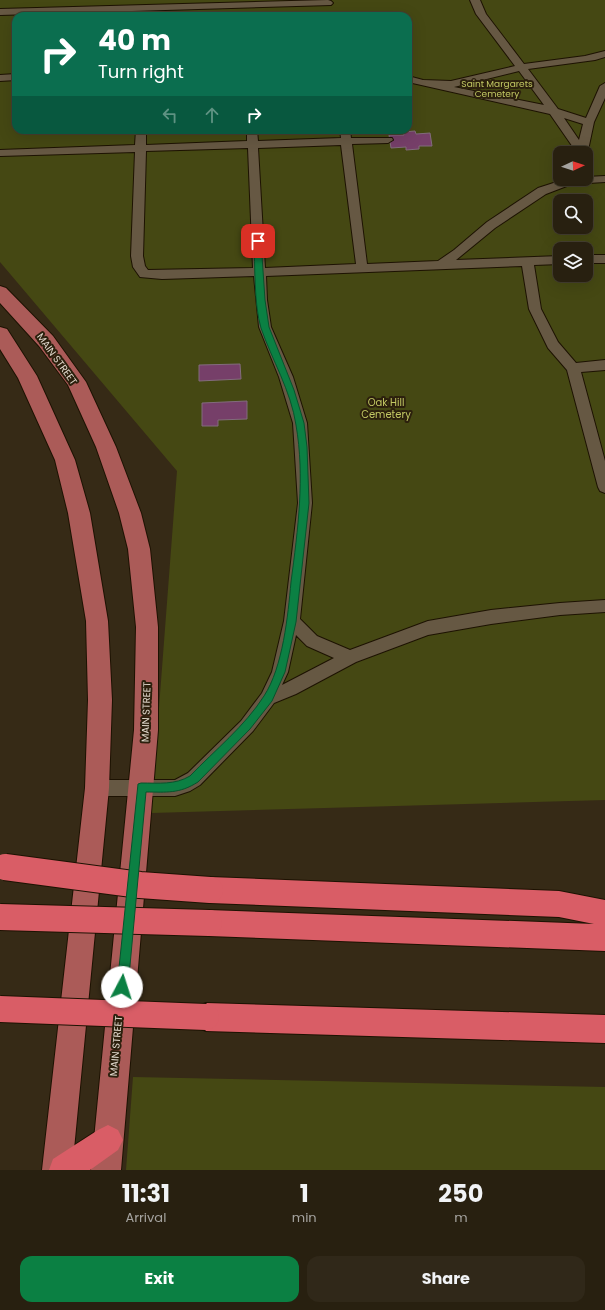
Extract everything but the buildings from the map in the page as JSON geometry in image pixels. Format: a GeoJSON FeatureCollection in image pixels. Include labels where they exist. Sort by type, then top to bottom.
{"type":"FeatureCollection","features":[{"type":"Feature","properties":{"kind":"highway"},"geometry":{"type":"LineString","coordinates":[[3,867],[140,885],[210,890],[559,904],[605,913]]}},
{"type":"Feature","properties":{"kind":"highway"},"geometry":{"type":"LineString","coordinates":[[0,917],[209,923],[605,938]]}},
{"type":"Feature","properties":{"kind":"highway"},"geometry":{"type":"LineString","coordinates":[[0,1009],[206,1018],[605,1029]]}},
{"type":"Feature","properties":{"kind":"highway"},"geometry":{"type":"LineString","coordinates":[[64,1170],[108,1140]]}},
{"type":"Feature","properties":{"kind":"main road","name":"MAIN STREET"},"geometry":{"type":"LineString","coordinates":[[0,292],[46,341],[76,382],[106,447],[130,513],[139,549],[147,627],[146,722],[106,1170]]}},
{"type":"Feature","properties":{"kind":"main road"},"geometry":{"type":"LineString","coordinates":[[0,334],[27,376],[46,415],[65,460],[79,513],[97,621],[100,700],[97,788],[57,1170]]}},
{"type":"Feature","properties":{"kind":"lane"},"geometry":{"type":"LineString","coordinates":[[475,0],[481,14],[579,146]]}},
{"type":"Feature","properties":{"kind":"lane"},"geometry":{"type":"LineString","coordinates":[[0,12],[148,8],[245,3],[328,4]]}},
{"type":"Feature","properties":{"kind":"lane"},"geometry":{"type":"LineString","coordinates":[[435,85],[605,54]]}},
{"type":"Feature","properties":{"kind":"lane"},"geometry":{"type":"LineString","coordinates":[[0,78],[12,77]]}},
{"type":"Feature","properties":{"kind":"lane"},"geometry":{"type":"LineString","coordinates":[[412,80],[452,90],[495,97],[589,122]]}},
{"type":"Feature","properties":{"kind":"lane"},"geometry":{"type":"LineString","coordinates":[[584,146],[589,122],[605,86]]}},
{"type":"Feature","properties":{"kind":"lane"},"geometry":{"type":"LineString","coordinates":[[141,134],[137,256],[139,267],[144,274],[162,275],[259,272],[553,260]]}},
{"type":"Feature","properties":{"kind":"lane"},"geometry":{"type":"LineString","coordinates":[[97,788],[175,788],[194,779],[247,726],[268,698],[280,672],[292,622],[305,503],[303,447],[300,423],[286,377],[265,327],[259,272],[252,134]]}},
{"type":"Feature","properties":{"kind":"lane"},"geometry":{"type":"LineString","coordinates":[[345,134],[362,268]]}},
{"type":"Feature","properties":{"kind":"lane"},"geometry":{"type":"LineString","coordinates":[[0,153],[388,140]]}},
{"type":"Feature","properties":{"kind":"lane"},"geometry":{"type":"LineString","coordinates":[[593,176],[605,179]]}},
{"type":"Feature","properties":{"kind":"lane"},"geometry":{"type":"LineString","coordinates":[[441,264],[458,253],[490,225],[542,191],[556,186]]}},
{"type":"Feature","properties":{"kind":"lane"},"geometry":{"type":"LineString","coordinates":[[593,259],[605,259]]}},
{"type":"Feature","properties":{"kind":"lane"},"geometry":{"type":"LineString","coordinates":[[526,261],[535,309],[553,345],[573,368],[605,487]]}},
{"type":"Feature","properties":{"kind":"lane"},"geometry":{"type":"LineString","coordinates":[[573,368],[605,365]]}},
{"type":"Feature","properties":{"kind":"lane"},"geometry":{"type":"LineString","coordinates":[[268,698],[290,689],[350,657],[428,628],[490,616],[605,606]]}},
{"type":"Feature","properties":{"kind":"lane"},"geometry":{"type":"LineString","coordinates":[[292,622],[312,641],[350,657]]}},
{"type":"Feature","properties":{"kind":"green space","name":"Oak Hill Cemetery"},"geometry":{"type":"Polygon","coordinates":[[[0,0],[605,0],[605,800],[151,813],[177,471],[0,262],[0,0]]]}},
{"type":"Feature","properties":{"kind":"green space"},"geometry":{"type":"Polygon","coordinates":[[[133,1077],[605,1087],[605,1170],[126,1170],[133,1077]]]}},
{"type":"Feature","properties":{"kind":"route"},"geometry":{"type":"LineString","coordinates":[[122,987],[141,787],[175,788],[184,785],[194,779],[247,726],[268,698],[280,672],[292,622],[305,503],[303,447],[300,423],[286,377],[265,327],[261,300],[258,241]]}},
{"type":"Feature","properties":{"kind":"park label","name":"Saint Margarets Cemetery"},"geometry":{"type":"Point","coordinates":[497,90]}}]}
